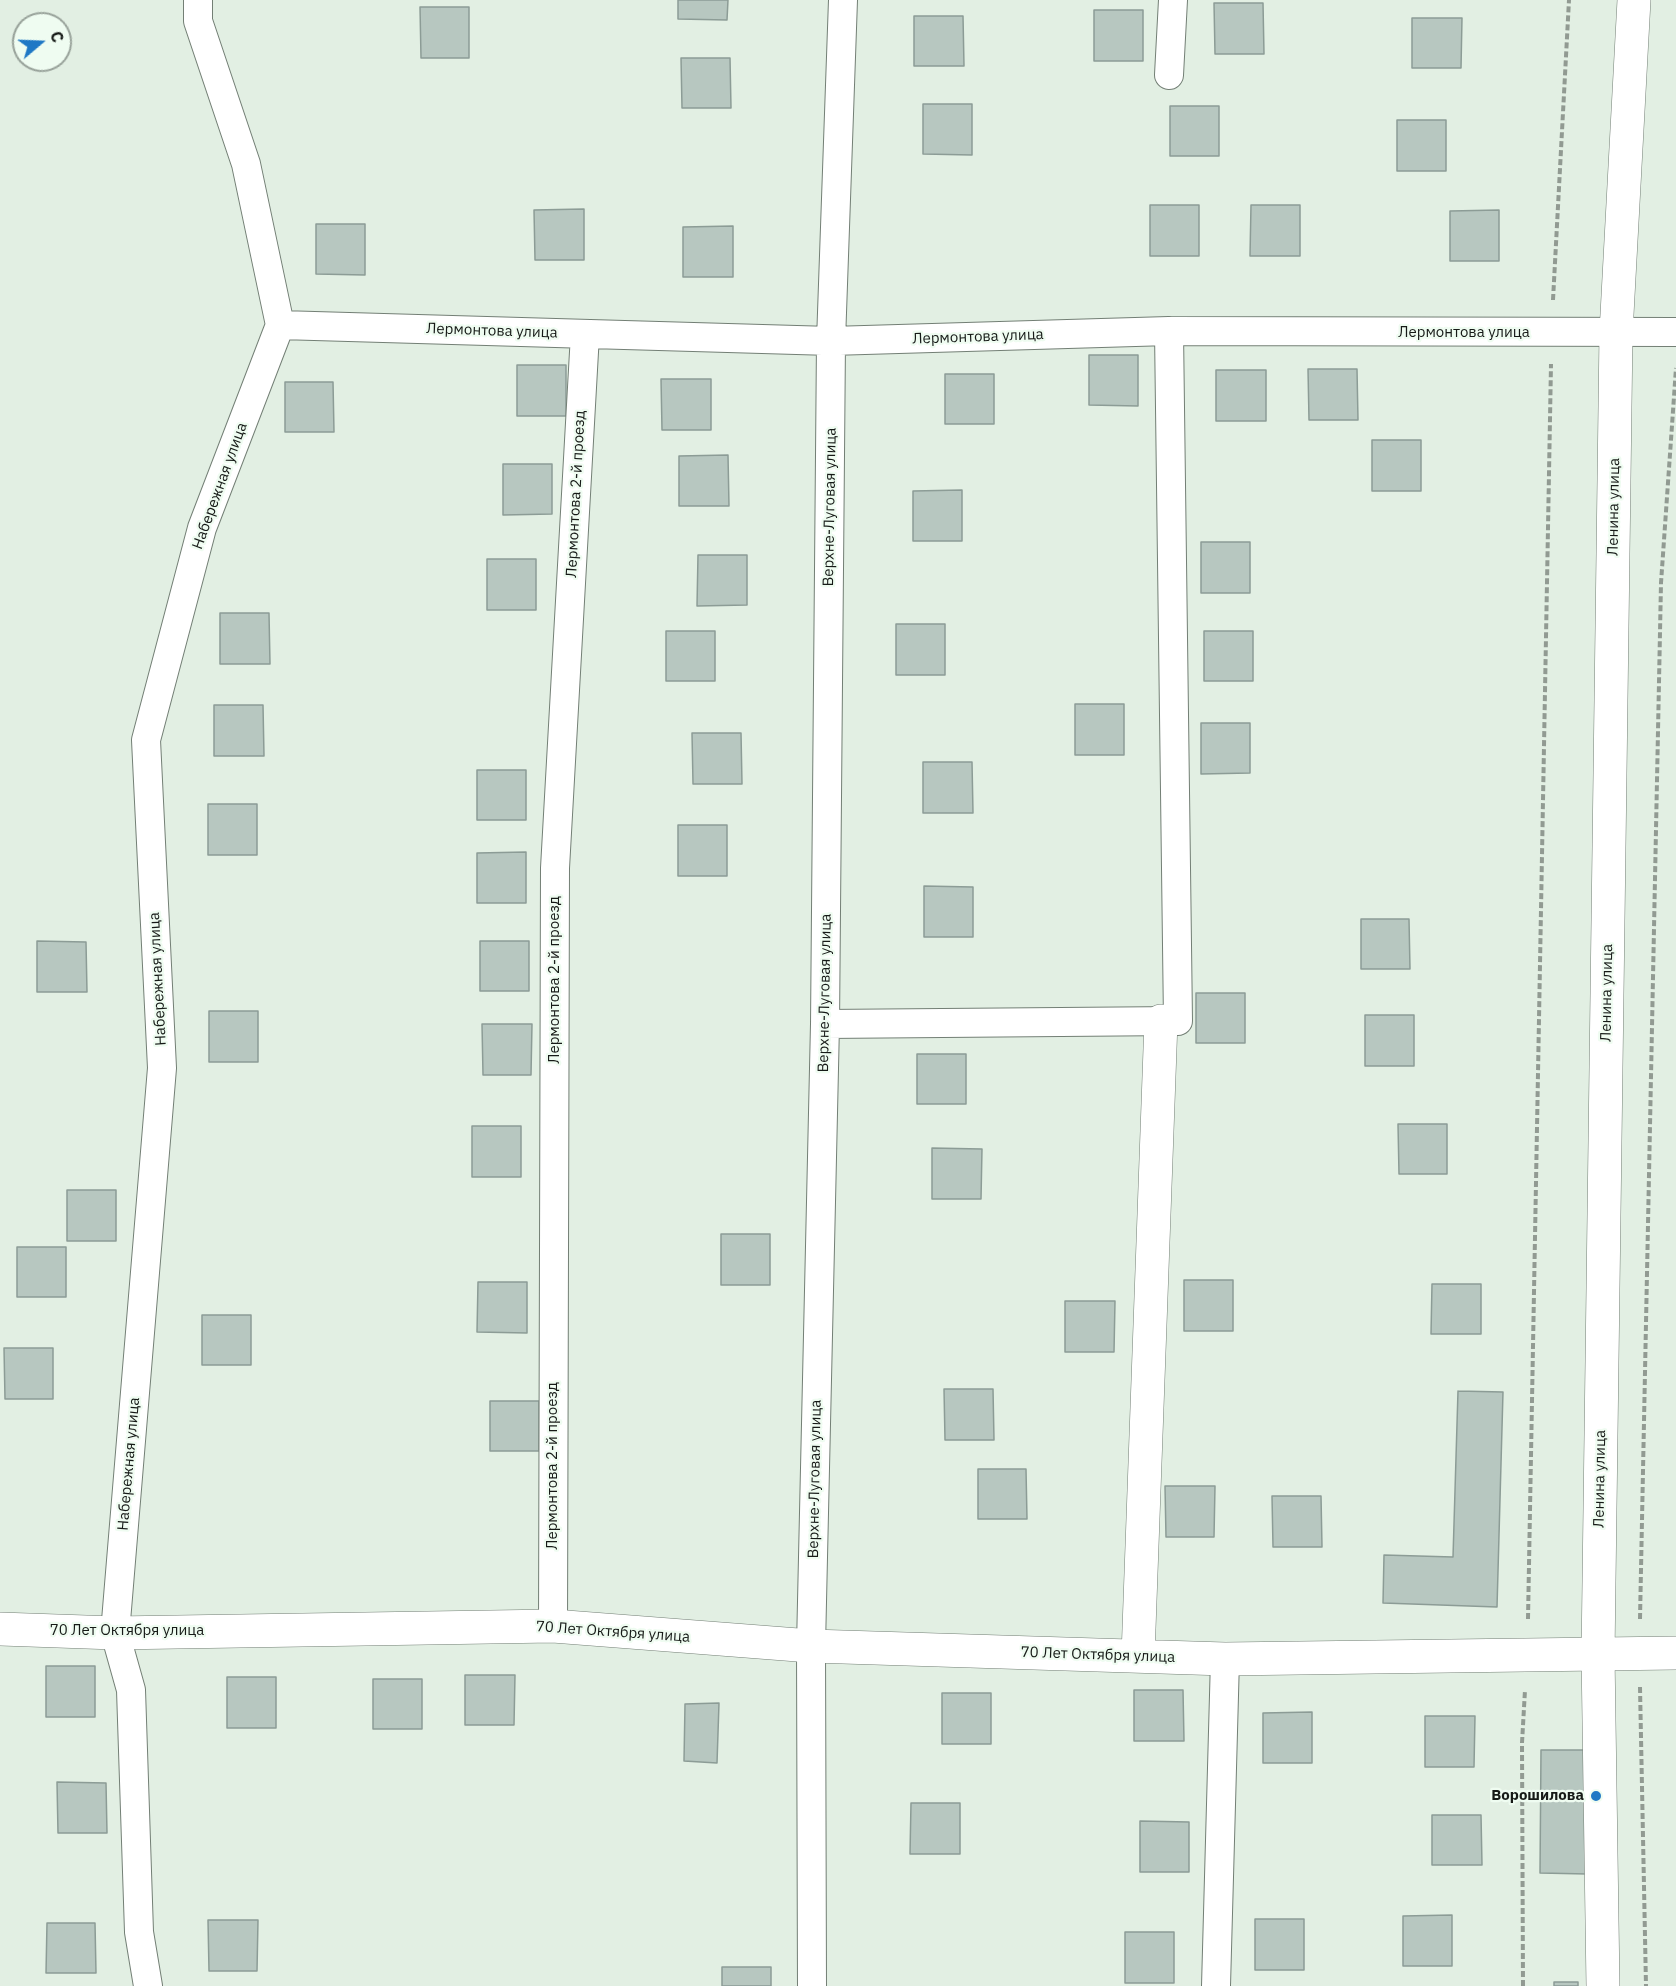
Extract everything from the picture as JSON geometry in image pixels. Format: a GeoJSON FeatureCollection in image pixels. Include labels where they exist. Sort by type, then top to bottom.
{"type":"FeatureCollection","features":[{"type":"Feature","properties":{"kind":"street"},"geometry":{"type":"LineString","coordinates":[[198,0],[198,21],[246,164],[280,325]]}},
{"type":"Feature","properties":{"kind":"street","name":"Верхне-Луговая улица"},"geometry":{"type":"LineString","coordinates":[[812,1986],[811,1646],[825,1024],[831,341],[843,0]]}},
{"type":"Feature","properties":{"kind":"street"},"geometry":{"type":"LineString","coordinates":[[1169,75],[1173,0]]}},
{"type":"Feature","properties":{"kind":"street","name":"Ленина улица"},"geometry":{"type":"LineString","coordinates":[[1602,1986],[1598,1654],[1616,333],[1634,0]]}},
{"type":"Feature","properties":{"kind":"street","name":"Лермонтова улица"},"geometry":{"type":"LineString","coordinates":[[280,325],[831,341],[1169,331],[1676,332]]}},
{"type":"Feature","properties":{"kind":"street","name":"Набережная улица"},"geometry":{"type":"LineString","coordinates":[[148,1986],[139,1932],[131,1690],[115,1633],[162,1068],[146,740],[202,528],[280,325]]}},
{"type":"Feature","properties":{"kind":"street"},"geometry":{"type":"LineString","coordinates":[[1138,1656],[1170,1021],[1169,331]]}},
{"type":"Feature","properties":{"kind":"street","name":"Лермонтова 2-й проезд"},"geometry":{"type":"LineString","coordinates":[[552,1626],[555,868],[585,334]]}},
{"type":"Feature","properties":{"kind":"street"},"geometry":{"type":"LineString","coordinates":[[825,1024],[1170,1021]]}},
{"type":"Feature","properties":{"kind":"street","name":"70 Лет Октября улица"},"geometry":{"type":"LineString","coordinates":[[0,1629],[115,1633],[552,1626],[811,1646],[1225,1659],[1676,1653]]}},
{"type":"Feature","properties":{"kind":"street"},"geometry":{"type":"LineString","coordinates":[[1216,1986],[1225,1659]]}},
{"type":"Feature","properties":{"kind":"path"},"geometry":{"type":"LineString","coordinates":[[1523,1986],[1522,1743],[1527,1655],[1551,333],[1569,0]]}},
{"type":"Feature","properties":{"kind":"path"},"geometry":{"type":"LineString","coordinates":[[1646,1986],[1639,1653],[1661,584],[1676,368]]}},
{"type":"Feature","properties":{"kind":"building"},"geometry":{"type":"Polygon","coordinates":[[[678,0],[728,0],[727,20],[678,19],[678,0]]]}},
{"type":"Feature","properties":{"kind":"building"},"geometry":{"type":"Polygon","coordinates":[[[1214,3],[1263,3],[1264,54],[1215,54],[1214,3]]]}},
{"type":"Feature","properties":{"kind":"building"},"geometry":{"type":"Polygon","coordinates":[[[420,7],[469,7],[469,58],[421,58],[420,7]]]}},
{"type":"Feature","properties":{"kind":"building"},"geometry":{"type":"Polygon","coordinates":[[[1094,10],[1143,10],[1143,61],[1094,61],[1094,10]]]}},
{"type":"Feature","properties":{"kind":"building"},"geometry":{"type":"Polygon","coordinates":[[[914,16],[963,16],[964,66],[914,66],[914,16]]]}},
{"type":"Feature","properties":{"kind":"building"},"geometry":{"type":"Polygon","coordinates":[[[1412,18],[1462,18],[1461,68],[1412,68],[1412,18]]]}},
{"type":"Feature","properties":{"kind":"building"},"geometry":{"type":"Polygon","coordinates":[[[681,58],[730,58],[731,108],[682,108],[681,58]]]}},
{"type":"Feature","properties":{"kind":"building"},"geometry":{"type":"Polygon","coordinates":[[[923,104],[972,104],[972,155],[923,154],[923,104]]]}},
{"type":"Feature","properties":{"kind":"building"},"geometry":{"type":"Polygon","coordinates":[[[1170,106],[1219,106],[1219,156],[1170,156],[1170,106]]]}},
{"type":"Feature","properties":{"kind":"building"},"geometry":{"type":"Polygon","coordinates":[[[1397,120],[1446,120],[1446,171],[1397,171],[1397,120]]]}},
{"type":"Feature","properties":{"kind":"building"},"geometry":{"type":"Polygon","coordinates":[[[1150,205],[1199,205],[1199,256],[1150,256],[1150,205]]]}},
{"type":"Feature","properties":{"kind":"building"},"geometry":{"type":"Polygon","coordinates":[[[1251,205],[1300,205],[1300,256],[1250,256],[1251,205]]]}},
{"type":"Feature","properties":{"kind":"building"},"geometry":{"type":"Polygon","coordinates":[[[584,209],[584,260],[535,260],[534,210],[584,209]]]}},
{"type":"Feature","properties":{"kind":"building"},"geometry":{"type":"Polygon","coordinates":[[[1499,210],[1499,261],[1450,261],[1450,211],[1499,210]]]}},
{"type":"Feature","properties":{"kind":"building"},"geometry":{"type":"Polygon","coordinates":[[[316,224],[365,224],[365,275],[316,274],[316,224]]]}},
{"type":"Feature","properties":{"kind":"building"},"geometry":{"type":"Polygon","coordinates":[[[733,226],[733,277],[683,277],[683,227],[733,226]]]}},
{"type":"Feature","properties":{"kind":"building"},"geometry":{"type":"Polygon","coordinates":[[[1089,355],[1138,355],[1138,406],[1089,405],[1089,355]]]}},
{"type":"Feature","properties":{"kind":"building"},"geometry":{"type":"Polygon","coordinates":[[[517,365],[566,365],[566,416],[517,416],[517,365]]]}},
{"type":"Feature","properties":{"kind":"building"},"geometry":{"type":"Polygon","coordinates":[[[1308,369],[1357,369],[1358,420],[1309,420],[1308,369]]]}},
{"type":"Feature","properties":{"kind":"building"},"geometry":{"type":"Polygon","coordinates":[[[1216,370],[1266,370],[1266,421],[1216,421],[1216,370]]]}},
{"type":"Feature","properties":{"kind":"building"},"geometry":{"type":"Polygon","coordinates":[[[945,374],[994,374],[994,424],[945,424],[945,374]]]}},
{"type":"Feature","properties":{"kind":"building"},"geometry":{"type":"Polygon","coordinates":[[[661,379],[711,379],[711,430],[662,430],[661,379]]]}},
{"type":"Feature","properties":{"kind":"building"},"geometry":{"type":"Polygon","coordinates":[[[285,382],[333,382],[334,432],[285,432],[285,382]]]}},
{"type":"Feature","properties":{"kind":"building"},"geometry":{"type":"Polygon","coordinates":[[[1372,440],[1421,440],[1421,491],[1372,491],[1372,440]]]}},
{"type":"Feature","properties":{"kind":"building"},"geometry":{"type":"Polygon","coordinates":[[[728,455],[729,506],[679,506],[679,456],[728,455]]]}},
{"type":"Feature","properties":{"kind":"building"},"geometry":{"type":"Polygon","coordinates":[[[503,464],[552,464],[552,514],[503,515],[503,464]]]}},
{"type":"Feature","properties":{"kind":"building"},"geometry":{"type":"Polygon","coordinates":[[[962,490],[962,541],[913,541],[913,491],[962,490]]]}},
{"type":"Feature","properties":{"kind":"building"},"geometry":{"type":"Polygon","coordinates":[[[1201,542],[1250,542],[1250,593],[1201,593],[1201,542]]]}},
{"type":"Feature","properties":{"kind":"building"},"geometry":{"type":"Polygon","coordinates":[[[698,555],[747,555],[747,605],[697,606],[698,555]]]}},
{"type":"Feature","properties":{"kind":"building"},"geometry":{"type":"Polygon","coordinates":[[[487,559],[536,559],[536,610],[487,610],[487,559]]]}},
{"type":"Feature","properties":{"kind":"building"},"geometry":{"type":"Polygon","coordinates":[[[220,613],[269,613],[270,664],[220,664],[220,613]]]}},
{"type":"Feature","properties":{"kind":"building"},"geometry":{"type":"Polygon","coordinates":[[[896,624],[945,624],[945,675],[896,675],[896,624]]]}},
{"type":"Feature","properties":{"kind":"building"},"geometry":{"type":"Polygon","coordinates":[[[666,631],[715,631],[715,681],[666,681],[666,631]]]}},
{"type":"Feature","properties":{"kind":"building"},"geometry":{"type":"Polygon","coordinates":[[[1204,631],[1253,631],[1253,681],[1204,681],[1204,631]]]}},
{"type":"Feature","properties":{"kind":"building"},"geometry":{"type":"Polygon","coordinates":[[[1075,704],[1124,704],[1124,755],[1075,755],[1075,704]]]}},
{"type":"Feature","properties":{"kind":"building"},"geometry":{"type":"Polygon","coordinates":[[[214,705],[263,705],[264,756],[214,756],[214,705]]]}},
{"type":"Feature","properties":{"kind":"building"},"geometry":{"type":"Polygon","coordinates":[[[1201,723],[1250,723],[1250,773],[1201,774],[1201,723]]]}},
{"type":"Feature","properties":{"kind":"building"},"geometry":{"type":"Polygon","coordinates":[[[692,733],[741,733],[742,784],[693,784],[692,733]]]}},
{"type":"Feature","properties":{"kind":"building"},"geometry":{"type":"Polygon","coordinates":[[[923,762],[972,762],[973,813],[923,813],[923,762]]]}},
{"type":"Feature","properties":{"kind":"building"},"geometry":{"type":"Polygon","coordinates":[[[477,770],[526,770],[526,820],[477,820],[477,770]]]}},
{"type":"Feature","properties":{"kind":"building"},"geometry":{"type":"Polygon","coordinates":[[[208,804],[257,804],[257,855],[208,855],[208,804]]]}},
{"type":"Feature","properties":{"kind":"building"},"geometry":{"type":"Polygon","coordinates":[[[678,825],[727,825],[727,876],[678,876],[678,825]]]}},
{"type":"Feature","properties":{"kind":"building"},"geometry":{"type":"Polygon","coordinates":[[[526,852],[526,903],[477,903],[477,853],[526,852]]]}},
{"type":"Feature","properties":{"kind":"building"},"geometry":{"type":"Polygon","coordinates":[[[924,886],[973,887],[973,937],[924,937],[924,886]]]}},
{"type":"Feature","properties":{"kind":"building"},"geometry":{"type":"Polygon","coordinates":[[[1361,919],[1409,919],[1410,969],[1361,969],[1361,919]]]}},
{"type":"Feature","properties":{"kind":"building"},"geometry":{"type":"Polygon","coordinates":[[[37,941],[86,942],[87,992],[37,992],[37,941]]]}},
{"type":"Feature","properties":{"kind":"building"},"geometry":{"type":"Polygon","coordinates":[[[480,941],[529,941],[529,991],[480,991],[480,941]]]}},
{"type":"Feature","properties":{"kind":"building"},"geometry":{"type":"Polygon","coordinates":[[[1196,993],[1245,993],[1245,1043],[1196,1043],[1196,993]]]}},
{"type":"Feature","properties":{"kind":"building"},"geometry":{"type":"Polygon","coordinates":[[[209,1011],[258,1011],[258,1062],[209,1062],[209,1011]]]}},
{"type":"Feature","properties":{"kind":"building"},"geometry":{"type":"Polygon","coordinates":[[[1365,1015],[1414,1015],[1414,1066],[1365,1066],[1365,1015]]]}},
{"type":"Feature","properties":{"kind":"building"},"geometry":{"type":"Polygon","coordinates":[[[482,1024],[532,1024],[531,1075],[483,1075],[482,1024]]]}},
{"type":"Feature","properties":{"kind":"building"},"geometry":{"type":"Polygon","coordinates":[[[917,1054],[966,1054],[966,1104],[917,1104],[917,1054]]]}},
{"type":"Feature","properties":{"kind":"building"},"geometry":{"type":"Polygon","coordinates":[[[1398,1124],[1447,1124],[1447,1174],[1399,1174],[1398,1124]]]}},
{"type":"Feature","properties":{"kind":"building"},"geometry":{"type":"Polygon","coordinates":[[[472,1126],[521,1126],[521,1177],[472,1177],[472,1126]]]}},
{"type":"Feature","properties":{"kind":"building"},"geometry":{"type":"Polygon","coordinates":[[[932,1148],[982,1149],[981,1199],[932,1199],[932,1148]]]}},
{"type":"Feature","properties":{"kind":"building"},"geometry":{"type":"Polygon","coordinates":[[[67,1190],[116,1190],[116,1241],[67,1241],[67,1190]]]}},
{"type":"Feature","properties":{"kind":"building"},"geometry":{"type":"Polygon","coordinates":[[[721,1234],[770,1234],[770,1285],[721,1285],[721,1234]]]}},
{"type":"Feature","properties":{"kind":"building"},"geometry":{"type":"Polygon","coordinates":[[[17,1247],[66,1247],[66,1297],[17,1297],[17,1247]]]}},
{"type":"Feature","properties":{"kind":"building"},"geometry":{"type":"Polygon","coordinates":[[[1184,1280],[1233,1280],[1233,1331],[1184,1331],[1184,1280]]]}},
{"type":"Feature","properties":{"kind":"building"},"geometry":{"type":"Polygon","coordinates":[[[478,1282],[527,1282],[527,1333],[477,1332],[478,1282]]]}},
{"type":"Feature","properties":{"kind":"building"},"geometry":{"type":"Polygon","coordinates":[[[1432,1284],[1481,1284],[1481,1334],[1431,1334],[1432,1284]]]}},
{"type":"Feature","properties":{"kind":"building"},"geometry":{"type":"Polygon","coordinates":[[[1065,1301],[1115,1301],[1114,1352],[1065,1352],[1065,1301]]]}},
{"type":"Feature","properties":{"kind":"building"},"geometry":{"type":"Polygon","coordinates":[[[202,1315],[251,1315],[251,1365],[202,1365],[202,1315]]]}},
{"type":"Feature","properties":{"kind":"building"},"geometry":{"type":"Polygon","coordinates":[[[4,1348],[53,1348],[53,1399],[5,1399],[4,1348]]]}},
{"type":"Feature","properties":{"kind":"building"},"geometry":{"type":"Polygon","coordinates":[[[944,1389],[993,1389],[994,1440],[945,1440],[944,1389]]]}},
{"type":"Feature","properties":{"kind":"building"},"geometry":{"type":"Polygon","coordinates":[[[1458,1391],[1503,1392],[1497,1607],[1383,1603],[1384,1555],[1453,1557],[1458,1391]]]}},
{"type":"Feature","properties":{"kind":"building"},"geometry":{"type":"Polygon","coordinates":[[[490,1401],[539,1401],[539,1451],[490,1451],[490,1401]]]}},
{"type":"Feature","properties":{"kind":"building"},"geometry":{"type":"Polygon","coordinates":[[[978,1469],[1026,1469],[1027,1519],[978,1519],[978,1469]]]}},
{"type":"Feature","properties":{"kind":"building"},"geometry":{"type":"Polygon","coordinates":[[[1165,1486],[1215,1486],[1214,1537],[1166,1537],[1165,1486]]]}},
{"type":"Feature","properties":{"kind":"building"},"geometry":{"type":"Polygon","coordinates":[[[1272,1496],[1321,1496],[1322,1547],[1273,1547],[1272,1496]]]}},
{"type":"Feature","properties":{"kind":"building"},"geometry":{"type":"Polygon","coordinates":[[[46,1666],[95,1666],[95,1717],[46,1717],[46,1666]]]}},
{"type":"Feature","properties":{"kind":"building"},"geometry":{"type":"Polygon","coordinates":[[[465,1675],[515,1675],[514,1725],[465,1725],[465,1675]]]}},
{"type":"Feature","properties":{"kind":"building"},"geometry":{"type":"Polygon","coordinates":[[[227,1677],[276,1677],[276,1728],[227,1728],[227,1677]]]}},
{"type":"Feature","properties":{"kind":"building"},"geometry":{"type":"Polygon","coordinates":[[[373,1679],[422,1679],[422,1729],[373,1729],[373,1679]]]}},
{"type":"Feature","properties":{"kind":"building"},"geometry":{"type":"Polygon","coordinates":[[[1134,1690],[1183,1690],[1184,1741],[1134,1741],[1134,1690]]]}},
{"type":"Feature","properties":{"kind":"building"},"geometry":{"type":"Polygon","coordinates":[[[942,1693],[991,1693],[991,1744],[942,1744],[942,1693]]]}},
{"type":"Feature","properties":{"kind":"building"},"geometry":{"type":"Polygon","coordinates":[[[719,1703],[717,1763],[684,1761],[685,1704],[719,1703]]]}},
{"type":"Feature","properties":{"kind":"building"},"geometry":{"type":"Polygon","coordinates":[[[1312,1712],[1312,1763],[1263,1763],[1263,1713],[1312,1712]]]}},
{"type":"Feature","properties":{"kind":"building"},"geometry":{"type":"Polygon","coordinates":[[[1425,1716],[1475,1716],[1474,1767],[1425,1767],[1425,1716]]]}},
{"type":"Feature","properties":{"kind":"building"},"geometry":{"type":"Polygon","coordinates":[[[1541,1750],[1587,1750],[1587,1874],[1540,1873],[1541,1750]]]}},
{"type":"Feature","properties":{"kind":"building"},"geometry":{"type":"Polygon","coordinates":[[[57,1782],[106,1783],[107,1833],[58,1833],[57,1782]]]}},
{"type":"Feature","properties":{"kind":"building"},"geometry":{"type":"Polygon","coordinates":[[[911,1803],[960,1803],[960,1854],[910,1854],[911,1803]]]}},
{"type":"Feature","properties":{"kind":"building"},"geometry":{"type":"Polygon","coordinates":[[[1432,1815],[1481,1815],[1482,1865],[1432,1865],[1432,1815]]]}},
{"type":"Feature","properties":{"kind":"building"},"geometry":{"type":"Polygon","coordinates":[[[1140,1821],[1189,1822],[1189,1872],[1140,1872],[1140,1821]]]}},
{"type":"Feature","properties":{"kind":"building"},"geometry":{"type":"Polygon","coordinates":[[[1452,1915],[1452,1966],[1403,1966],[1403,1916],[1452,1915]]]}},
{"type":"Feature","properties":{"kind":"building"},"geometry":{"type":"Polygon","coordinates":[[[1255,1919],[1304,1919],[1304,1970],[1255,1970],[1255,1919]]]}},
{"type":"Feature","properties":{"kind":"building"},"geometry":{"type":"Polygon","coordinates":[[[208,1920],[258,1920],[257,1971],[209,1971],[208,1920]]]}},
{"type":"Feature","properties":{"kind":"building"},"geometry":{"type":"Polygon","coordinates":[[[47,1923],[95,1923],[96,1973],[46,1973],[47,1923]]]}},
{"type":"Feature","properties":{"kind":"building"},"geometry":{"type":"Polygon","coordinates":[[[1125,1932],[1174,1932],[1174,1983],[1125,1983],[1125,1932]]]}},
{"type":"Feature","properties":{"kind":"building"},"geometry":{"type":"Polygon","coordinates":[[[722,1967],[771,1967],[771,1986],[722,1986],[722,1967]]]}},
{"type":"Feature","properties":{"kind":"building"},"geometry":{"type":"Polygon","coordinates":[[[1554,1982],[1578,1982],[1578,1986],[1554,1986],[1554,1982]]]}},
{"type":"Feature","properties":{"kind":"place","name":"Ворошилова"},"geometry":{"type":"Point","coordinates":[1596,1796]}}]}
